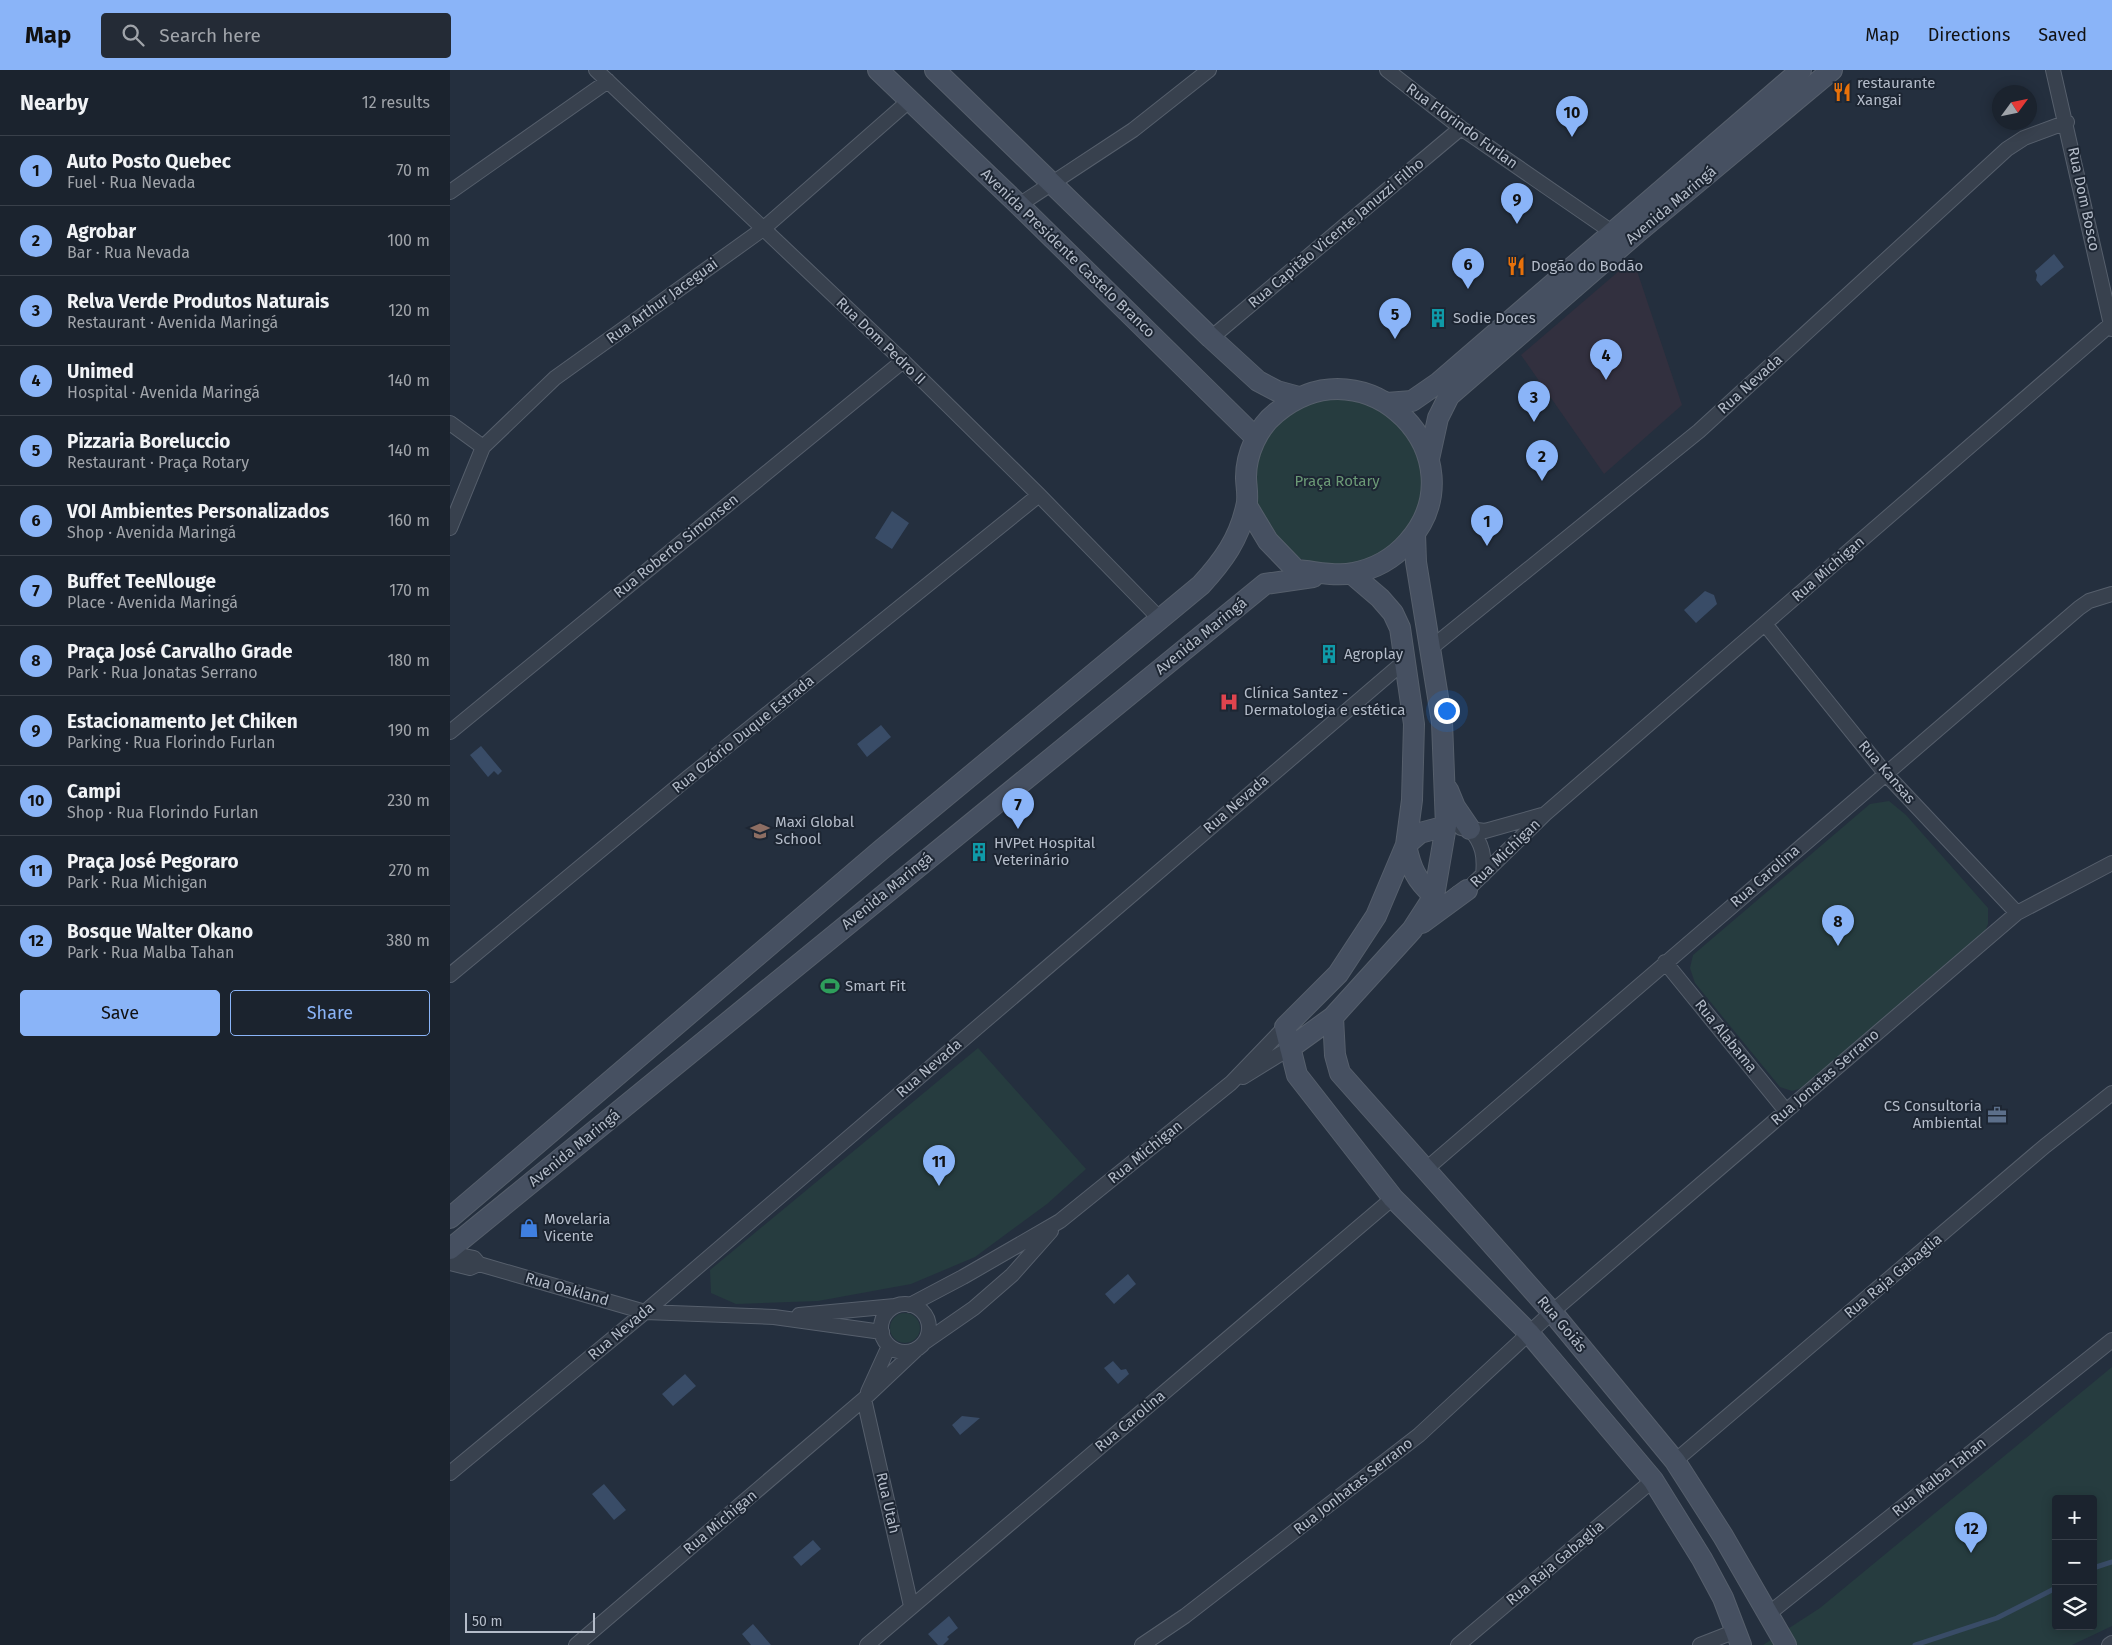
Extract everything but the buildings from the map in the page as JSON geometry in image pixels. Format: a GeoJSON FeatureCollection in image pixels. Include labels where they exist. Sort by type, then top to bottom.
{"type":"FeatureCollection","features":[{"type":"Feature","properties":{"kind":"main road","name":"Avenida Presidente Castelo Branco"},"geometry":{"type":"LineString","coordinates":[[878,70],[1020,205],[1256,438]]}},
{"type":"Feature","properties":{"kind":"main road"},"geometry":{"type":"LineString","coordinates":[[935,70],[1211,338],[1258,381],[1277,391],[1299,397]]}},
{"type":"Feature","properties":{"kind":"main road","name":"Avenida Maringá"},"geometry":{"type":"LineString","coordinates":[[1387,402],[1412,401],[1426,393],[1801,70]]}},
{"type":"Feature","properties":{"kind":"main road","name":"Avenida Maringá"},"geometry":{"type":"LineString","coordinates":[[1428,459],[1438,418],[1449,396],[1638,232],[1832,70]]}},
{"type":"Feature","properties":{"kind":"main road"},"geometry":{"type":"LineString","coordinates":[[1344,388],[1366,393],[1387,402],[1414,427],[1428,459],[1431,483],[1428,506],[1415,534],[1398,553],[1377,566],[1347,574],[1296,570],[1268,541],[1247,506],[1246,474],[1249,456],[1256,438],[1274,414],[1299,397],[1321,390],[1344,388]]}},
{"type":"Feature","properties":{"kind":"main road","name":"Avenida Maringá"},"geometry":{"type":"LineString","coordinates":[[450,1218],[874,856],[1202,584],[1219,566],[1230,550],[1247,506]]}},
{"type":"Feature","properties":{"kind":"main road"},"geometry":{"type":"LineString","coordinates":[[1290,1048],[1333,1017],[1412,930],[1434,896],[1446,826],[1442,722],[1416,562],[1415,534]]}},
{"type":"Feature","properties":{"kind":"main road"},"geometry":{"type":"LineString","coordinates":[[1284,1027],[1338,974],[1376,916],[1406,845],[1412,800],[1414,724],[1400,628],[1393,613],[1380,598],[1347,574]]}},
{"type":"Feature","properties":{"kind":"main road","name":"Avenida Maringá"},"geometry":{"type":"LineString","coordinates":[[450,1251],[1265,584],[1293,578],[1347,574]]}},
{"type":"Feature","properties":{"kind":"main road"},"geometry":{"type":"LineString","coordinates":[[1444,781],[1455,807],[1470,830]]}},
{"type":"Feature","properties":{"kind":"main road"},"geometry":{"type":"LineString","coordinates":[[1406,845],[1420,834],[1446,826]]}},
{"type":"Feature","properties":{"kind":"main road"},"geometry":{"type":"LineString","coordinates":[[1406,845],[1415,876],[1434,896]]}},
{"type":"Feature","properties":{"kind":"main road"},"geometry":{"type":"LineString","coordinates":[[1412,930],[1467,890]]}},
{"type":"Feature","properties":{"kind":"main road","name":"Rua Goiás"},"geometry":{"type":"LineString","coordinates":[[1333,1017],[1335,1055],[1340,1073],[1552,1312],[1675,1461],[1723,1536],[1786,1645]]}},
{"type":"Feature","properties":{"kind":"main road","name":"Rua Goiás"},"geometry":{"type":"LineString","coordinates":[[1284,1027],[1297,1075],[1393,1198],[1528,1333],[1653,1480],[1702,1559],[1723,1598],[1739,1638]]}},
{"type":"Feature","properties":{"kind":"main road"},"geometry":{"type":"LineString","coordinates":[[1767,1615],[1776,1645]]}},
{"type":"Feature","properties":{"kind":"street","name":"Rua Dom Pedro II"},"geometry":{"type":"LineString","coordinates":[[596,70],[903,361],[1039,495],[1160,620]]}},
{"type":"Feature","properties":{"kind":"street"},"geometry":{"type":"LineString","coordinates":[[1020,205],[1133,130],[1209,70]]}},
{"type":"Feature","properties":{"kind":"street","name":"Rua Dom Bosco"},"geometry":{"type":"LineString","coordinates":[[2054,70],[2111,327]]}},
{"type":"Feature","properties":{"kind":"street","name":"Rua Florindo Furlan"},"geometry":{"type":"LineString","coordinates":[[1390,71],[1461,128],[1612,232]]}},
{"type":"Feature","properties":{"kind":"street"},"geometry":{"type":"LineString","coordinates":[[450,192],[608,81]]}},
{"type":"Feature","properties":{"kind":"street","name":"Rua Arthur Jaceguai"},"geometry":{"type":"LineString","coordinates":[[450,528],[483,446],[555,378],[763,229],[910,100]]}},
{"type":"Feature","properties":{"kind":"street","name":"Rua Nevada"},"geometry":{"type":"LineString","coordinates":[[1431,648],[1699,431],[2007,150],[2024,138],[2067,122]]}},
{"type":"Feature","properties":{"kind":"street","name":"Rua Capitão Vicente Januzzi Filho"},"geometry":{"type":"LineString","coordinates":[[1211,338],[1461,128]]}},
{"type":"Feature","properties":{"kind":"street","name":"Rua Michigan"},"geometry":{"type":"LineString","coordinates":[[1434,896],[1452,895],[1467,890],[1545,814],[2111,327]]}},
{"type":"Feature","properties":{"kind":"street","name":"Rua Roberto Simonsen"},"geometry":{"type":"LineString","coordinates":[[450,732],[903,361]]}},
{"type":"Feature","properties":{"kind":"street"},"geometry":{"type":"LineString","coordinates":[[450,423],[483,446]]}},
{"type":"Feature","properties":{"kind":"street","name":"Rua Ozório Duque Estrada"},"geometry":{"type":"LineString","coordinates":[[450,975],[690,777],[1039,495]]}},
{"type":"Feature","properties":{"kind":"street","name":"Rua Carolina"},"geometry":{"type":"LineString","coordinates":[[1425,1170],[2079,608],[2089,600],[2112,594]]}},
{"type":"Feature","properties":{"kind":"street","name":"Rua Kansas"},"geometry":{"type":"LineString","coordinates":[[1765,624],[1885,773],[2017,913]]}},
{"type":"Feature","properties":{"kind":"street","name":"Rua Nevada"},"geometry":{"type":"LineString","coordinates":[[450,1473],[645,1312],[1406,660]]}},
{"type":"Feature","properties":{"kind":"street","name":"Rua Michigan"},"geometry":{"type":"LineString","coordinates":[[1446,826],[1470,830],[1493,829],[1545,814]]}},
{"type":"Feature","properties":{"kind":"street"},"geometry":{"type":"LineString","coordinates":[[1470,830],[1482,847],[1485,860],[1483,875]]}},
{"type":"Feature","properties":{"kind":"street","name":"Rua Jonatas Serrano"},"geometry":{"type":"LineString","coordinates":[[1552,1312],[2017,913],[2112,863]]}},
{"type":"Feature","properties":{"kind":"street","name":"Rua Alabama"},"geometry":{"type":"LineString","coordinates":[[1665,962],[1786,1111]]}},
{"type":"Feature","properties":{"kind":"street","name":"Rua Michigan"},"geometry":{"type":"LineString","coordinates":[[910,1305],[1060,1221],[1231,1083],[1284,1027]]}},
{"type":"Feature","properties":{"kind":"street","name":"Rua Michigan"},"geometry":{"type":"LineString","coordinates":[[1231,1083],[1290,1048]]}},
{"type":"Feature","properties":{"kind":"street","name":"Rua Raja Gabaglia"},"geometry":{"type":"LineString","coordinates":[[1675,1461],[2044,1146],[2112,1093]]}},
{"type":"Feature","properties":{"kind":"street","name":"Rua Carolina"},"geometry":{"type":"LineString","coordinates":[[867,1645],[1393,1198]]}},
{"type":"Feature","properties":{"kind":"street","name":"Rua Michigan"},"geometry":{"type":"LineString","coordinates":[[576,1645],[864,1399],[921,1346],[974,1308],[1012,1275],[1060,1221]]}},
{"type":"Feature","properties":{"kind":"street","name":"Rua Oakland"},"geometry":{"type":"LineString","coordinates":[[450,1251],[474,1258],[479,1264],[645,1312],[774,1317],[882,1332]]}},
{"type":"Feature","properties":{"kind":"street","name":"Rua Oakland"},"geometry":{"type":"LineString","coordinates":[[450,1263],[470,1268],[479,1264]]}},
{"type":"Feature","properties":{"kind":"street"},"geometry":{"type":"LineString","coordinates":[[910,1305],[918,1308],[928,1320],[928,1335],[921,1346],[904,1352],[890,1346],[882,1332],[884,1317],[895,1306],[910,1305]]}},
{"type":"Feature","properties":{"kind":"street","name":"Rua Oakland"},"geometry":{"type":"LineString","coordinates":[[774,1317],[895,1306]]}},
{"type":"Feature","properties":{"kind":"street","name":"Rua Jonhatas Serrano"},"geometry":{"type":"LineString","coordinates":[[1142,1645],[1185,1616],[1418,1435],[1552,1312]]}},
{"type":"Feature","properties":{"kind":"street","name":"Rua Malba Tahan"},"geometry":{"type":"LineString","coordinates":[[1767,1615],[2112,1340]]}},
{"type":"Feature","properties":{"kind":"street","name":"Rua Michigan"},"geometry":{"type":"LineString","coordinates":[[864,1399],[890,1346]]}},
{"type":"Feature","properties":{"kind":"street","name":"Rua Utah"},"geometry":{"type":"LineString","coordinates":[[864,1399],[911,1606]]}},
{"type":"Feature","properties":{"kind":"street","name":"Rua Raja Gabaglia"},"geometry":{"type":"LineString","coordinates":[[1458,1645],[1653,1480]]}},
{"type":"Feature","properties":{"kind":"street"},"geometry":{"type":"LineString","coordinates":[[1700,1645],[1739,1638]]}},
{"type":"Feature","properties":{"kind":"shaded area"},"geometry":{"type":"Polygon","coordinates":[[[1633,259],[1682,405],[1604,474],[1521,355],[1633,259]]]}},
{"type":"Feature","properties":{"kind":"green space","name":"Praça Rotary"},"geometry":{"type":"Polygon","coordinates":[[[1337,397],[1362,401],[1377,407],[1391,416],[1403,428],[1412,442],[1418,457],[1422,482],[1418,507],[1412,522],[1403,536],[1391,548],[1377,557],[1362,563],[1337,567],[1312,563],[1297,557],[1283,548],[1271,536],[1262,522],[1256,507],[1252,482],[1256,457],[1262,442],[1271,428],[1283,416],[1297,407],[1312,401],[1337,397]]]}},
{"type":"Feature","properties":{"kind":"green space"},"geometry":{"type":"Polygon","coordinates":[[[1889,801],[1906,815],[1988,908],[1988,924],[1983,936],[1808,1086],[1792,1091],[1780,1087],[1695,983],[1690,968],[1693,955],[1870,804],[1889,801]]]}},
{"type":"Feature","properties":{"kind":"green space"},"geometry":{"type":"Polygon","coordinates":[[[978,1048],[1086,1169],[1047,1204],[975,1257],[911,1284],[818,1301],[736,1304],[711,1293],[710,1270],[978,1048]]]}},
{"type":"Feature","properties":{"kind":"green space"},"geometry":{"type":"Polygon","coordinates":[[[905,1313],[916,1317],[920,1328],[916,1339],[905,1343],[894,1339],[890,1328],[894,1317],[905,1313]]]}},
{"type":"Feature","properties":{"kind":"green space"},"geometry":{"type":"Polygon","coordinates":[[[2112,1367],[2112,1626],[2072,1645],[1763,1645],[1820,1608],[2112,1367]]]}},
{"type":"Feature","properties":{"kind":"water"},"geometry":{"type":"Polygon","coordinates":[[[2054,254],[2064,267],[2041,286],[2036,280],[2037,275],[2035,271],[2054,254]]]}},
{"type":"Feature","properties":{"kind":"water"},"geometry":{"type":"Polygon","coordinates":[[[892,511],[909,523],[892,549],[875,538],[892,511]]]}},
{"type":"Feature","properties":{"kind":"water"},"geometry":{"type":"Polygon","coordinates":[[[1705,591],[1714,595],[1717,604],[1696,623],[1684,610],[1705,591]]]}},
{"type":"Feature","properties":{"kind":"water"},"geometry":{"type":"Polygon","coordinates":[[[881,725],[891,737],[867,757],[857,744],[881,725]]]}},
{"type":"Feature","properties":{"kind":"water"},"geometry":{"type":"Polygon","coordinates":[[[481,746],[502,771],[498,775],[494,771],[488,777],[470,755],[481,746]]]}},
{"type":"Feature","properties":{"kind":"water"},"geometry":{"type":"Polygon","coordinates":[[[1128,1274],[1136,1284],[1114,1304],[1105,1294],[1128,1274]]]}},
{"type":"Feature","properties":{"kind":"water"},"geometry":{"type":"Polygon","coordinates":[[[1113,1361],[1121,1370],[1126,1369],[1129,1374],[1118,1384],[1104,1368],[1113,1361]]]}},
{"type":"Feature","properties":{"kind":"water"},"geometry":{"type":"Polygon","coordinates":[[[685,1374],[696,1386],[673,1406],[662,1394],[685,1374]]]}},
{"type":"Feature","properties":{"kind":"water"},"geometry":{"type":"Polygon","coordinates":[[[962,1416],[980,1418],[960,1435],[952,1425],[962,1416]]]}},
{"type":"Feature","properties":{"kind":"water"},"geometry":{"type":"Polygon","coordinates":[[[604,1484],[626,1510],[614,1520],[592,1494],[604,1484]]]}},
{"type":"Feature","properties":{"kind":"water"},"geometry":{"type":"Polygon","coordinates":[[[813,1540],[821,1549],[801,1566],[793,1557],[813,1540]]]}},
{"type":"Feature","properties":{"kind":"water"},"geometry":{"type":"Polygon","coordinates":[[[949,1616],[958,1628],[947,1637],[949,1639],[943,1645],[938,1645],[928,1634],[949,1616]]]}},
{"type":"Feature","properties":{"kind":"water"},"geometry":{"type":"Polygon","coordinates":[[[753,1624],[771,1645],[751,1645],[742,1634],[753,1624]]]}},
{"type":"Feature","properties":{"kind":"waterway"},"geometry":{"type":"LineString","coordinates":[[2097,1567],[2112,1562]]}},
{"type":"Feature","properties":{"kind":"waterway"},"geometry":{"type":"LineString","coordinates":[[1915,1645],[1997,1618],[2052,1590]]}},
{"type":"Feature","properties":{"kind":"place","name":"restaurante Xangai"},"geometry":{"type":"Point","coordinates":[1842,92]}},
{"type":"Feature","properties":{"kind":"place","name":"Campi"},"geometry":{"type":"Point","coordinates":[1572,137]}},
{"type":"Feature","properties":{"kind":"place","name":"Estacionamento Jet Chiken"},"geometry":{"type":"Point","coordinates":[1517,224]}},
{"type":"Feature","properties":{"kind":"place","name":"Dogão do Bodão"},"geometry":{"type":"Point","coordinates":[1516,266]}},
{"type":"Feature","properties":{"kind":"place","name":"VOI Ambientes Personalizados"},"geometry":{"type":"Point","coordinates":[1468,289]}},
{"type":"Feature","properties":{"kind":"place","name":"Sodie Doces"},"geometry":{"type":"Point","coordinates":[1438,318]}},
{"type":"Feature","properties":{"kind":"place","name":"Pizzaria Boreluccio"},"geometry":{"type":"Point","coordinates":[1395,339]}},
{"type":"Feature","properties":{"kind":"place","name":"Unimed"},"geometry":{"type":"Point","coordinates":[1606,380]}},
{"type":"Feature","properties":{"kind":"place","name":"Relva Verde Produtos Naturais"},"geometry":{"type":"Point","coordinates":[1534,422]}},
{"type":"Feature","properties":{"kind":"place","name":"Agrobar"},"geometry":{"type":"Point","coordinates":[1542,481]}},
{"type":"Feature","properties":{"kind":"place","name":"Auto Posto Quebec"},"geometry":{"type":"Point","coordinates":[1487,546]}},
{"type":"Feature","properties":{"kind":"place","name":"Agroplay"},"geometry":{"type":"Point","coordinates":[1329,654]}},
{"type":"Feature","properties":{"kind":"place","name":"Clínica Santez - Dermatologia e estética"},"geometry":{"type":"Point","coordinates":[1229,702]}},
{"type":"Feature","properties":{"kind":"place","name":"Buffet TeeNlouge"},"geometry":{"type":"Point","coordinates":[1018,829]}},
{"type":"Feature","properties":{"kind":"place","name":"Maxi Global School"},"geometry":{"type":"Point","coordinates":[760,831]}},
{"type":"Feature","properties":{"kind":"place","name":"HVPet Hospital Veterinário"},"geometry":{"type":"Point","coordinates":[979,852]}},
{"type":"Feature","properties":{"kind":"place","name":"Praça José Carvalho Grade"},"geometry":{"type":"Point","coordinates":[1838,946]}},
{"type":"Feature","properties":{"kind":"place","name":"Smart Fit"},"geometry":{"type":"Point","coordinates":[830,986]}},
{"type":"Feature","properties":{"kind":"place","name":"CS Consultoria Ambiental"},"geometry":{"type":"Point","coordinates":[1997,1115]}},
{"type":"Feature","properties":{"kind":"place","name":"Praça José Pegoraro"},"geometry":{"type":"Point","coordinates":[939,1186]}},
{"type":"Feature","properties":{"kind":"place","name":"Movelaria Vicente"},"geometry":{"type":"Point","coordinates":[529,1228]}},
{"type":"Feature","properties":{"kind":"place","name":"Bosque Walter Okano"},"geometry":{"type":"Point","coordinates":[1971,1553]}}]}
